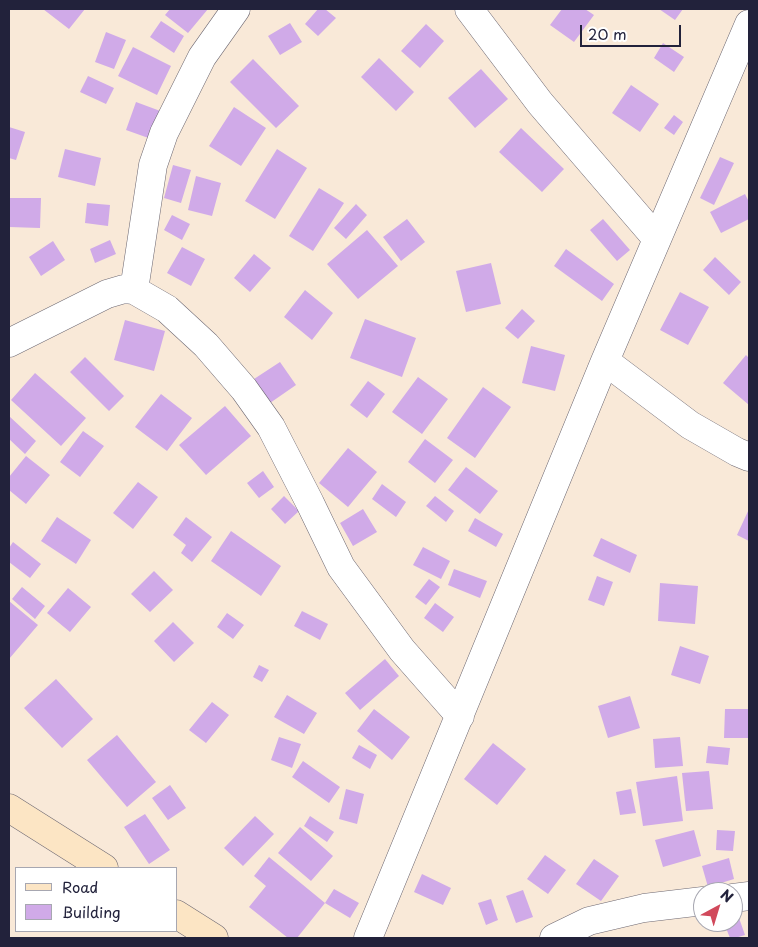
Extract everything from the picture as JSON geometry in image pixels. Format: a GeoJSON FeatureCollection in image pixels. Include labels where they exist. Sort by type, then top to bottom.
{"type":"FeatureCollection","features":[{"type":"Feature","properties":{"kind":"street"},"geometry":{"type":"LineString","coordinates":[[134,290],[153,165],[164,133],[202,58],[236,9]]}},
{"type":"Feature","properties":{"kind":"street"},"geometry":{"type":"LineString","coordinates":[[469,9],[540,103],[657,239]]}},
{"type":"Feature","properties":{"kind":"street"},"geometry":{"type":"LineString","coordinates":[[368,938],[605,361],[749,24]]}},
{"type":"Feature","properties":{"kind":"street"},"geometry":{"type":"LineString","coordinates":[[9,343],[107,294],[124,289],[134,290],[166,309],[206,345],[244,389],[271,427],[341,567],[402,650],[460,716]]}},
{"type":"Feature","properties":{"kind":"street"},"geometry":{"type":"LineString","coordinates":[[605,361],[690,425],[749,457]]}},
{"type":"Feature","properties":{"kind":"street"},"geometry":{"type":"LineString","coordinates":[[9,808],[102,867]]}},
{"type":"Feature","properties":{"kind":"street"},"geometry":{"type":"LineString","coordinates":[[554,938],[589,921],[644,908],[693,902]]}},
{"type":"Feature","properties":{"kind":"street"},"geometry":{"type":"LineString","coordinates":[[178,915],[214,938]]}},
{"type":"Feature","properties":{"kind":"building"},"geometry":{"type":"Polygon","coordinates":[[[43,9],[85,9],[69,29],[43,9]]]}},
{"type":"Feature","properties":{"kind":"building"},"geometry":{"type":"Polygon","coordinates":[[[170,9],[208,9],[188,33],[165,15],[170,9]]]}},
{"type":"Feature","properties":{"kind":"building"},"geometry":{"type":"Polygon","coordinates":[[[318,9],[325,9],[336,18],[318,36],[305,24],[318,9]]]}},
{"type":"Feature","properties":{"kind":"building"},"geometry":{"type":"Polygon","coordinates":[[[562,9],[585,9],[594,15],[574,42],[550,25],[562,9]]]}},
{"type":"Feature","properties":{"kind":"building"},"geometry":{"type":"Polygon","coordinates":[[[659,9],[683,9],[675,20],[659,9]]]}},
{"type":"Feature","properties":{"kind":"building"},"geometry":{"type":"Polygon","coordinates":[[[161,21],[184,36],[174,53],[150,37],[161,21]]]}},
{"type":"Feature","properties":{"kind":"building"},"geometry":{"type":"Polygon","coordinates":[[[290,23],[302,42],[280,55],[268,36],[290,23]]]}},
{"type":"Feature","properties":{"kind":"building"},"geometry":{"type":"Polygon","coordinates":[[[426,24],[444,41],[420,68],[401,51],[426,24]]]}},
{"type":"Feature","properties":{"kind":"building"},"geometry":{"type":"Polygon","coordinates":[[[106,32],[126,40],[114,69],[95,62],[106,32]]]}},
{"type":"Feature","properties":{"kind":"building"},"geometry":{"type":"Polygon","coordinates":[[[663,43],[684,57],[674,72],[654,58],[663,43]]]}},
{"type":"Feature","properties":{"kind":"building"},"geometry":{"type":"Polygon","coordinates":[[[133,47],[171,66],[157,95],[118,76],[133,47]]]}},
{"type":"Feature","properties":{"kind":"building"},"geometry":{"type":"Polygon","coordinates":[[[379,58],[414,92],[396,111],[361,77],[379,58]]]}},
{"type":"Feature","properties":{"kind":"building"},"geometry":{"type":"Polygon","coordinates":[[[253,59],[299,106],[276,128],[230,82],[253,59]]]}},
{"type":"Feature","properties":{"kind":"building"},"geometry":{"type":"Polygon","coordinates":[[[481,69],[508,99],[475,128],[448,98],[481,69]]]}},
{"type":"Feature","properties":{"kind":"building"},"geometry":{"type":"Polygon","coordinates":[[[88,76],[114,88],[106,104],[80,92],[88,76]]]}},
{"type":"Feature","properties":{"kind":"building"},"geometry":{"type":"Polygon","coordinates":[[[631,85],[659,104],[640,132],[612,113],[631,85]]]}},
{"type":"Feature","properties":{"kind":"building"},"geometry":{"type":"Polygon","coordinates":[[[136,102],[163,112],[154,140],[126,130],[136,102]]]}},
{"type":"Feature","properties":{"kind":"building"},"geometry":{"type":"Polygon","coordinates":[[[234,107],[266,128],[241,166],[209,146],[234,107]]]}},
{"type":"Feature","properties":{"kind":"building"},"geometry":{"type":"Polygon","coordinates":[[[674,115],[683,122],[674,135],[664,128],[674,115]]]}},
{"type":"Feature","properties":{"kind":"building"},"geometry":{"type":"Polygon","coordinates":[[[9,127],[25,132],[16,160],[9,158],[9,127]]]}},
{"type":"Feature","properties":{"kind":"building"},"geometry":{"type":"Polygon","coordinates":[[[521,128],[564,169],[542,192],[499,152],[521,128]]]}},
{"type":"Feature","properties":{"kind":"building"},"geometry":{"type":"Polygon","coordinates":[[[65,149],[101,158],[95,186],[58,177],[65,149]]]}},
{"type":"Feature","properties":{"kind":"building"},"geometry":{"type":"Polygon","coordinates":[[[277,149],[307,168],[275,219],[245,201],[277,149]]]}},
{"type":"Feature","properties":{"kind":"building"},"geometry":{"type":"Polygon","coordinates":[[[720,157],[734,163],[714,205],[700,198],[720,157]]]}},
{"type":"Feature","properties":{"kind":"building"},"geometry":{"type":"Polygon","coordinates":[[[173,165],[191,170],[181,203],[164,198],[173,165]]]}},
{"type":"Feature","properties":{"kind":"building"},"geometry":{"type":"Polygon","coordinates":[[[196,176],[221,183],[212,216],[188,210],[196,176]]]}},
{"type":"Feature","properties":{"kind":"building"},"geometry":{"type":"Polygon","coordinates":[[[319,188],[344,203],[313,251],[289,236],[319,188]]]}},
{"type":"Feature","properties":{"kind":"building"},"geometry":{"type":"Polygon","coordinates":[[[745,194],[749,202],[749,219],[721,233],[710,212],[745,194]]]}},
{"type":"Feature","properties":{"kind":"building"},"geometry":{"type":"Polygon","coordinates":[[[9,198],[41,198],[40,228],[9,227],[9,198]]]}},
{"type":"Feature","properties":{"kind":"building"},"geometry":{"type":"Polygon","coordinates":[[[87,203],[110,205],[108,226],[85,223],[87,203]]]}},
{"type":"Feature","properties":{"kind":"building"},"geometry":{"type":"Polygon","coordinates":[[[356,204],[367,215],[346,239],[334,228],[356,204]]]}},
{"type":"Feature","properties":{"kind":"building"},"geometry":{"type":"Polygon","coordinates":[[[172,215],[190,224],[182,240],[164,230],[172,215]]]}},
{"type":"Feature","properties":{"kind":"building"},"geometry":{"type":"Polygon","coordinates":[[[407,219],[425,242],[401,261],[383,237],[407,219]]]}},
{"type":"Feature","properties":{"kind":"building"},"geometry":{"type":"Polygon","coordinates":[[[603,219],[630,250],[617,261],[590,230],[603,219]]]}},
{"type":"Feature","properties":{"kind":"building"},"geometry":{"type":"Polygon","coordinates":[[[367,230],[398,266],[358,299],[327,264],[367,230]]]}},
{"type":"Feature","properties":{"kind":"building"},"geometry":{"type":"Polygon","coordinates":[[[110,240],[116,254],[95,263],[90,249],[110,240]]]}},
{"type":"Feature","properties":{"kind":"building"},"geometry":{"type":"Polygon","coordinates":[[[53,241],[65,260],[41,276],[29,257],[53,241]]]}},
{"type":"Feature","properties":{"kind":"building"},"geometry":{"type":"Polygon","coordinates":[[[182,247],[205,259],[191,286],[167,273],[182,247]]]}},
{"type":"Feature","properties":{"kind":"building"},"geometry":{"type":"Polygon","coordinates":[[[566,249],[614,284],[602,301],[554,266],[566,249]]]}},
{"type":"Feature","properties":{"kind":"building"},"geometry":{"type":"Polygon","coordinates":[[[254,254],[271,268],[250,292],[234,278],[254,254]]]}},
{"type":"Feature","properties":{"kind":"building"},"geometry":{"type":"Polygon","coordinates":[[[715,257],[741,282],[729,295],[703,270],[715,257]]]}},
{"type":"Feature","properties":{"kind":"building"},"geometry":{"type":"Polygon","coordinates":[[[491,263],[501,304],[466,312],[456,271],[491,263]]]}},
{"type":"Feature","properties":{"kind":"building"},"geometry":{"type":"Polygon","coordinates":[[[305,290],[333,313],[312,340],[284,317],[305,290]]]}},
{"type":"Feature","properties":{"kind":"building"},"geometry":{"type":"Polygon","coordinates":[[[680,292],[709,307],[688,345],[660,330],[680,292]]]}},
{"type":"Feature","properties":{"kind":"building"},"geometry":{"type":"Polygon","coordinates":[[[522,309],[535,321],[518,339],[505,328],[522,309]]]}},
{"type":"Feature","properties":{"kind":"building"},"geometry":{"type":"Polygon","coordinates":[[[365,319],[416,338],[402,377],[350,358],[365,319]]]}},
{"type":"Feature","properties":{"kind":"building"},"geometry":{"type":"Polygon","coordinates":[[[125,320],[165,331],[154,371],[114,360],[125,320]]]}},
{"type":"Feature","properties":{"kind":"building"},"geometry":{"type":"Polygon","coordinates":[[[531,346],[565,355],[555,391],[522,383],[531,346]]]}},
{"type":"Feature","properties":{"kind":"building"},"geometry":{"type":"Polygon","coordinates":[[[746,355],[749,358],[749,405],[723,383],[746,355]]]}},
{"type":"Feature","properties":{"kind":"building"},"geometry":{"type":"Polygon","coordinates":[[[85,357],[124,396],[109,411],[70,372],[85,357]]]}},
{"type":"Feature","properties":{"kind":"building"},"geometry":{"type":"Polygon","coordinates":[[[280,362],[296,385],[270,403],[254,379],[280,362]]]}},
{"type":"Feature","properties":{"kind":"building"},"geometry":{"type":"Polygon","coordinates":[[[35,373],[86,418],[61,446],[11,400],[35,373]]]}},
{"type":"Feature","properties":{"kind":"building"},"geometry":{"type":"Polygon","coordinates":[[[418,377],[448,399],[422,434],[392,412],[418,377]]]}},
{"type":"Feature","properties":{"kind":"building"},"geometry":{"type":"Polygon","coordinates":[[[368,381],[385,394],[367,418],[350,405],[368,381]]]}},
{"type":"Feature","properties":{"kind":"building"},"geometry":{"type":"Polygon","coordinates":[[[483,387],[511,407],[475,458],[447,438],[483,387]]]}},
{"type":"Feature","properties":{"kind":"building"},"geometry":{"type":"Polygon","coordinates":[[[161,394],[192,418],[167,451],[135,427],[161,394]]]}},
{"type":"Feature","properties":{"kind":"building"},"geometry":{"type":"Polygon","coordinates":[[[225,406],[251,436],[206,475],[179,445],[225,406]]]}},
{"type":"Feature","properties":{"kind":"building"},"geometry":{"type":"Polygon","coordinates":[[[9,416],[36,441],[25,454],[9,439],[9,416]]]}},
{"type":"Feature","properties":{"kind":"building"},"geometry":{"type":"Polygon","coordinates":[[[83,431],[104,446],[80,477],[60,462],[83,431]]]}},
{"type":"Feature","properties":{"kind":"building"},"geometry":{"type":"Polygon","coordinates":[[[425,439],[453,460],[435,483],[408,462],[425,439]]]}},
{"type":"Feature","properties":{"kind":"building"},"geometry":{"type":"Polygon","coordinates":[[[348,448],[377,472],[348,507],[319,483],[348,448]]]}},
{"type":"Feature","properties":{"kind":"building"},"geometry":{"type":"Polygon","coordinates":[[[26,456],[50,475],[26,504],[9,490],[9,477],[26,456]]]}},
{"type":"Feature","properties":{"kind":"building"},"geometry":{"type":"Polygon","coordinates":[[[466,467],[498,491],[480,514],[448,490],[466,467]]]}},
{"type":"Feature","properties":{"kind":"building"},"geometry":{"type":"Polygon","coordinates":[[[263,471],[274,487],[259,498],[247,483],[263,471]]]}},
{"type":"Feature","properties":{"kind":"building"},"geometry":{"type":"Polygon","coordinates":[[[138,482],[158,497],[133,529],[113,513],[138,482]]]}},
{"type":"Feature","properties":{"kind":"building"},"geometry":{"type":"Polygon","coordinates":[[[382,484],[406,502],[396,517],[372,499],[382,484]]]}},
{"type":"Feature","properties":{"kind":"building"},"geometry":{"type":"Polygon","coordinates":[[[284,496],[299,511],[285,524],[271,509],[284,496]]]}},
{"type":"Feature","properties":{"kind":"building"},"geometry":{"type":"Polygon","coordinates":[[[435,496],[454,511],[446,522],[426,506],[435,496]]]}},
{"type":"Feature","properties":{"kind":"building"},"geometry":{"type":"Polygon","coordinates":[[[363,509],[377,532],[353,546],[340,523],[363,509]]]}},
{"type":"Feature","properties":{"kind":"building"},"geometry":{"type":"Polygon","coordinates":[[[749,509],[749,541],[737,535],[749,509]]]}},
{"type":"Feature","properties":{"kind":"building"},"geometry":{"type":"Polygon","coordinates":[[[57,517],[91,540],[76,564],[41,541],[57,517]]]}},
{"type":"Feature","properties":{"kind":"building"},"geometry":{"type":"Polygon","coordinates":[[[186,517],[212,537],[192,562],[181,553],[186,545],[173,535],[186,517]]]}},
{"type":"Feature","properties":{"kind":"building"},"geometry":{"type":"Polygon","coordinates":[[[475,518],[503,534],[496,547],[468,531],[475,518]]]}},
{"type":"Feature","properties":{"kind":"building"},"geometry":{"type":"Polygon","coordinates":[[[231,531],[281,566],[261,596],[211,561],[231,531]]]}},
{"type":"Feature","properties":{"kind":"building"},"geometry":{"type":"Polygon","coordinates":[[[601,538],[637,555],[630,573],[593,556],[601,538]]]}},
{"type":"Feature","properties":{"kind":"building"},"geometry":{"type":"Polygon","coordinates":[[[13,542],[41,564],[30,578],[9,562],[9,548],[13,542]]]}},
{"type":"Feature","properties":{"kind":"building"},"geometry":{"type":"Polygon","coordinates":[[[423,547],[450,561],[441,579],[413,565],[423,547]]]}},
{"type":"Feature","properties":{"kind":"building"},"geometry":{"type":"Polygon","coordinates":[[[454,569],[487,581],[480,598],[448,585],[454,569]]]}},
{"type":"Feature","properties":{"kind":"building"},"geometry":{"type":"Polygon","coordinates":[[[154,571],[173,590],[150,612],[131,594],[154,571]]]}},
{"type":"Feature","properties":{"kind":"building"},"geometry":{"type":"Polygon","coordinates":[[[597,576],[613,582],[604,606],[588,600],[597,576]]]}},
{"type":"Feature","properties":{"kind":"building"},"geometry":{"type":"Polygon","coordinates":[[[429,579],[440,587],[426,605],[415,597],[429,579]]]}},
{"type":"Feature","properties":{"kind":"building"},"geometry":{"type":"Polygon","coordinates":[[[660,583],[698,586],[695,624],[658,621],[660,583]]]}},
{"type":"Feature","properties":{"kind":"building"},"geometry":{"type":"Polygon","coordinates":[[[22,587],[45,606],[35,619],[12,599],[22,587]]]}},
{"type":"Feature","properties":{"kind":"building"},"geometry":{"type":"Polygon","coordinates":[[[68,588],[91,607],[70,632],[47,613],[68,588]]]}},
{"type":"Feature","properties":{"kind":"building"},"geometry":{"type":"Polygon","coordinates":[[[9,601],[38,625],[9,659],[9,601]]]}},
{"type":"Feature","properties":{"kind":"building"},"geometry":{"type":"Polygon","coordinates":[[[435,603],[454,617],[443,632],[424,618],[435,603]]]}},
{"type":"Feature","properties":{"kind":"building"},"geometry":{"type":"Polygon","coordinates":[[[302,611],[328,624],[320,640],[294,626],[302,611]]]}},
{"type":"Feature","properties":{"kind":"building"},"geometry":{"type":"Polygon","coordinates":[[[227,613],[244,625],[233,639],[217,627],[227,613]]]}},
{"type":"Feature","properties":{"kind":"building"},"geometry":{"type":"Polygon","coordinates":[[[173,622],[194,643],[174,662],[154,641],[173,622]]]}},
{"type":"Feature","properties":{"kind":"building"},"geometry":{"type":"Polygon","coordinates":[[[680,646],[709,656],[700,684],[671,675],[680,646]]]}},
{"type":"Feature","properties":{"kind":"building"},"geometry":{"type":"Polygon","coordinates":[[[385,659],[399,676],[360,710],[345,693],[385,659]]]}},
{"type":"Feature","properties":{"kind":"building"},"geometry":{"type":"Polygon","coordinates":[[[259,665],[269,670],[262,682],[253,677],[259,665]]]}},
{"type":"Feature","properties":{"kind":"building"},"geometry":{"type":"Polygon","coordinates":[[[56,679],[93,719],[62,748],[24,708],[56,679]]]}},
{"type":"Feature","properties":{"kind":"building"},"geometry":{"type":"Polygon","coordinates":[[[287,695],[317,713],[304,734],[274,717],[287,695]]]}},
{"type":"Feature","properties":{"kind":"building"},"geometry":{"type":"Polygon","coordinates":[[[630,696],[640,728],[608,738],[598,706],[630,696]]]}},
{"type":"Feature","properties":{"kind":"building"},"geometry":{"type":"Polygon","coordinates":[[[212,702],[229,715],[206,743],[189,730],[212,702]]]}},
{"type":"Feature","properties":{"kind":"building"},"geometry":{"type":"Polygon","coordinates":[[[374,709],[410,737],[392,760],[357,731],[374,709]]]}},
{"type":"Feature","properties":{"kind":"building"},"geometry":{"type":"Polygon","coordinates":[[[725,709],[749,709],[749,738],[724,738],[725,709]]]}},
{"type":"Feature","properties":{"kind":"building"},"geometry":{"type":"Polygon","coordinates":[[[117,735],[156,782],[127,807],[87,760],[117,735]]]}},
{"type":"Feature","properties":{"kind":"building"},"geometry":{"type":"Polygon","coordinates":[[[279,737],[301,744],[292,768],[271,760],[279,737]]]}},
{"type":"Feature","properties":{"kind":"building"},"geometry":{"type":"Polygon","coordinates":[[[680,737],[683,766],[655,768],[653,739],[680,737]]]}},
{"type":"Feature","properties":{"kind":"building"},"geometry":{"type":"Polygon","coordinates":[[[493,743],[526,769],[497,805],[464,779],[493,743]]]}},
{"type":"Feature","properties":{"kind":"building"},"geometry":{"type":"Polygon","coordinates":[[[359,745],[377,755],[370,769],[352,758],[359,745]]]}},
{"type":"Feature","properties":{"kind":"building"},"geometry":{"type":"Polygon","coordinates":[[[708,746],[730,748],[728,765],[706,763],[708,746]]]}},
{"type":"Feature","properties":{"kind":"building"},"geometry":{"type":"Polygon","coordinates":[[[303,761],[340,787],[329,803],[292,777],[303,761]]]}},
{"type":"Feature","properties":{"kind":"building"},"geometry":{"type":"Polygon","coordinates":[[[709,771],[713,809],[686,811],[682,773],[709,771]]]}},
{"type":"Feature","properties":{"kind":"building"},"geometry":{"type":"Polygon","coordinates":[[[677,776],[683,821],[643,826],[636,782],[677,776]]]}},
{"type":"Feature","properties":{"kind":"building"},"geometry":{"type":"Polygon","coordinates":[[[170,785],[186,808],[168,820],[152,798],[170,785]]]}},
{"type":"Feature","properties":{"kind":"building"},"geometry":{"type":"Polygon","coordinates":[[[346,789],[364,794],[357,824],[339,819],[346,789]]]}},
{"type":"Feature","properties":{"kind":"building"},"geometry":{"type":"Polygon","coordinates":[[[631,789],[636,813],[620,815],[616,792],[631,789]]]}},
{"type":"Feature","properties":{"kind":"building"},"geometry":{"type":"Polygon","coordinates":[[[145,814],[170,850],[149,864],[124,827],[145,814]]]}},
{"type":"Feature","properties":{"kind":"building"},"geometry":{"type":"Polygon","coordinates":[[[255,816],[274,834],[243,866],[224,848],[255,816]]]}},
{"type":"Feature","properties":{"kind":"building"},"geometry":{"type":"Polygon","coordinates":[[[310,816],[334,832],[327,842],[304,826],[310,816]]]}},
{"type":"Feature","properties":{"kind":"building"},"geometry":{"type":"Polygon","coordinates":[[[300,827],[333,856],[311,881],[278,853],[300,827]]]}},
{"type":"Feature","properties":{"kind":"building"},"geometry":{"type":"Polygon","coordinates":[[[694,830],[701,856],[663,867],[655,840],[694,830]]]}},
{"type":"Feature","properties":{"kind":"building"},"geometry":{"type":"Polygon","coordinates":[[[717,830],[735,831],[733,851],[716,850],[717,830]]]}},
{"type":"Feature","properties":{"kind":"building"},"geometry":{"type":"Polygon","coordinates":[[[545,855],[566,870],[548,894],[527,879],[545,855]]]}},
{"type":"Feature","properties":{"kind":"building"},"geometry":{"type":"Polygon","coordinates":[[[269,857],[325,903],[297,938],[288,938],[249,907],[266,886],[254,876],[269,857]]]}},
{"type":"Feature","properties":{"kind":"building"},"geometry":{"type":"Polygon","coordinates":[[[729,858],[734,879],[724,882],[707,882],[702,866],[729,858]]]}},
{"type":"Feature","properties":{"kind":"building"},"geometry":{"type":"Polygon","coordinates":[[[594,859],[619,876],[601,901],[576,884],[594,859]]]}},
{"type":"Feature","properties":{"kind":"building"},"geometry":{"type":"Polygon","coordinates":[[[422,874],[451,888],[443,905],[414,892],[422,874]]]}},
{"type":"Feature","properties":{"kind":"building"},"geometry":{"type":"Polygon","coordinates":[[[334,889],[359,903],[350,918],[325,903],[334,889]]]}},
{"type":"Feature","properties":{"kind":"building"},"geometry":{"type":"Polygon","coordinates":[[[523,890],[533,917],[516,923],[506,896],[523,890]]]}},
{"type":"Feature","properties":{"kind":"building"},"geometry":{"type":"Polygon","coordinates":[[[491,899],[498,920],[486,925],[478,903],[491,899]]]}},
{"type":"Feature","properties":{"kind":"building"},"geometry":{"type":"Polygon","coordinates":[[[743,929],[745,935],[730,938],[728,932],[743,932],[743,929]]]}}]}
